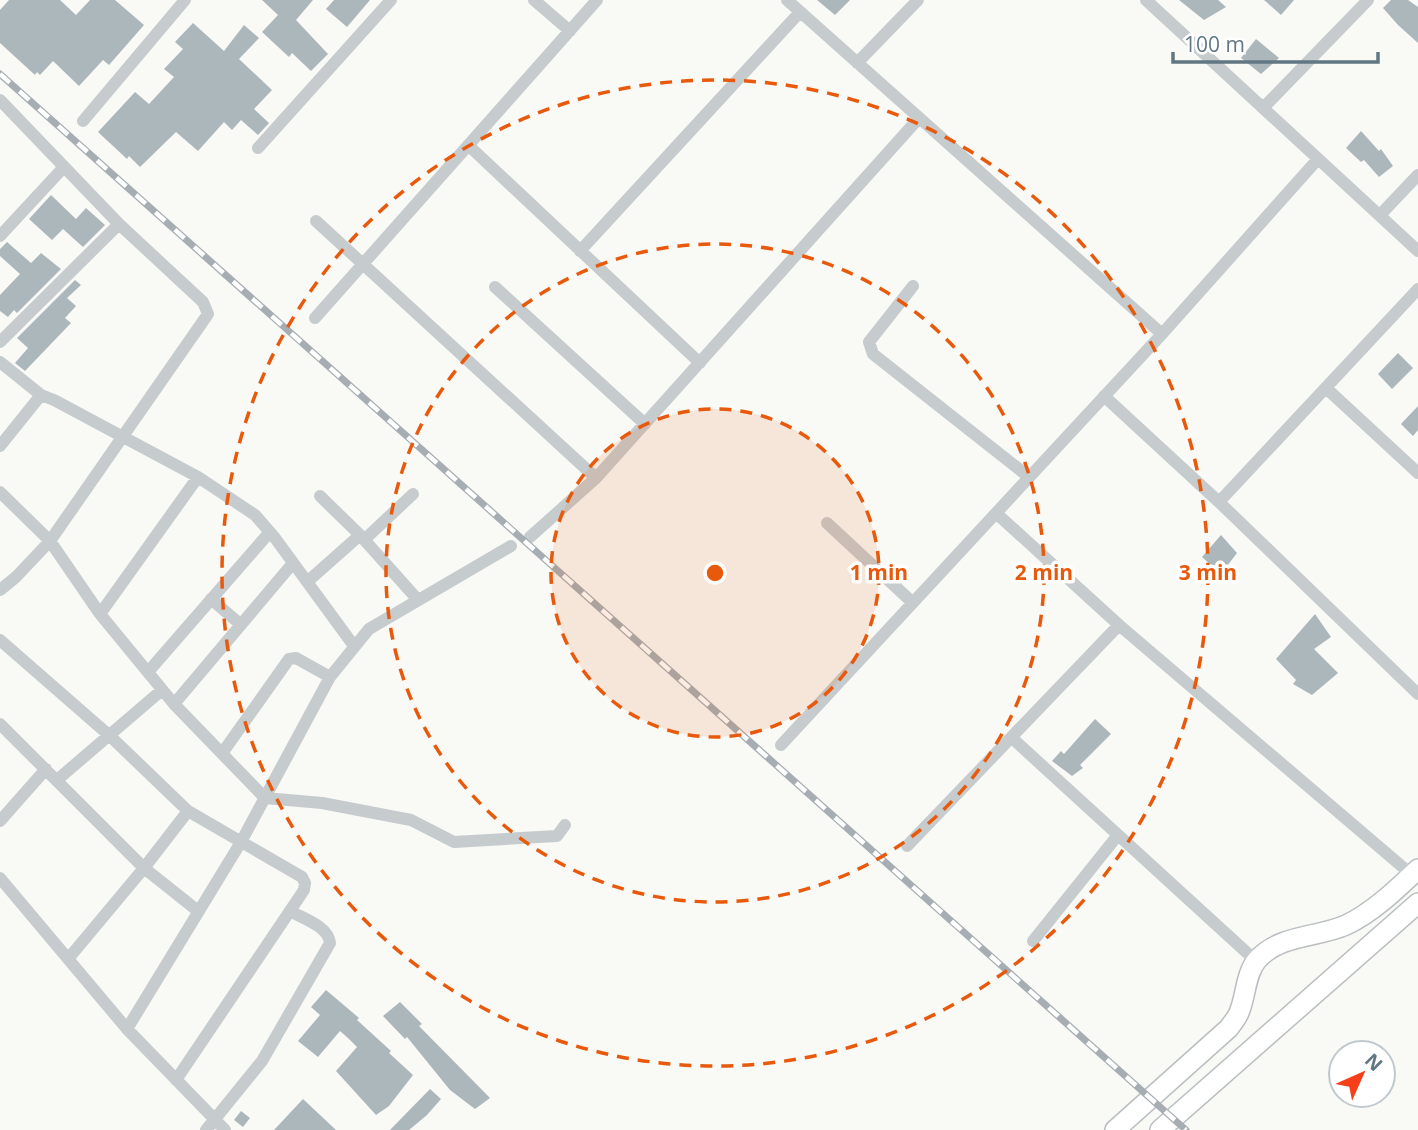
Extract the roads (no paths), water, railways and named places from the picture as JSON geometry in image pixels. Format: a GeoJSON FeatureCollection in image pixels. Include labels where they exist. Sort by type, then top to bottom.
{"type":"FeatureCollection","features":[{"type":"Feature","properties":{"kind":"main road"},"geometry":{"type":"LineString","coordinates":[[1115,1130],[1229,1028],[1240,1013],[1256,961],[1270,948],[1289,939],[1328,932],[1348,925],[1415,872]]}},
{"type":"Feature","properties":{"kind":"main road"},"geometry":{"type":"LineString","coordinates":[[1147,1103],[1163,1128],[1418,903]]}},
{"type":"Feature","properties":{"kind":"street"},"geometry":{"type":"LineString","coordinates":[[83,121],[186,0]]}},
{"type":"Feature","properties":{"kind":"street"},"geometry":{"type":"LineString","coordinates":[[258,148],[391,0]]}},
{"type":"Feature","properties":{"kind":"street"},"geometry":{"type":"LineString","coordinates":[[534,0],[570,31]]}},
{"type":"Feature","properties":{"kind":"street"},"geometry":{"type":"LineString","coordinates":[[314,318],[597,0]]}},
{"type":"Feature","properties":{"kind":"street"},"geometry":{"type":"LineString","coordinates":[[786,0],[1162,334]]}},
{"type":"Feature","properties":{"kind":"street"},"geometry":{"type":"LineString","coordinates":[[857,63],[918,0]]}},
{"type":"Feature","properties":{"kind":"street"},"geometry":{"type":"LineString","coordinates":[[1263,108],[1367,0]]}},
{"type":"Feature","properties":{"kind":"street"},"geometry":{"type":"LineString","coordinates":[[1151,2],[1418,251]]}},
{"type":"Feature","properties":{"kind":"street"},"geometry":{"type":"LineString","coordinates":[[580,251],[800,12]]}},
{"type":"Feature","properties":{"kind":"street"},"geometry":{"type":"LineString","coordinates":[[0,100],[119,224],[203,302],[208,314],[50,541],[0,590]]}},
{"type":"Feature","properties":{"kind":"street"},"geometry":{"type":"LineString","coordinates":[[530,537],[596,478],[919,118]]}},
{"type":"Feature","properties":{"kind":"street"},"geometry":{"type":"LineString","coordinates":[[468,145],[699,363]]}},
{"type":"Feature","properties":{"kind":"street"},"geometry":{"type":"LineString","coordinates":[[781,744],[1162,334],[1318,159]]}},
{"type":"Feature","properties":{"kind":"street"},"geometry":{"type":"LineString","coordinates":[[0,236],[63,167]]}},
{"type":"Feature","properties":{"kind":"street"},"geometry":{"type":"LineString","coordinates":[[1380,215],[1418,175]]}},
{"type":"Feature","properties":{"kind":"street"},"geometry":{"type":"LineString","coordinates":[[316,221],[596,478]]}},
{"type":"Feature","properties":{"kind":"street"},"geometry":{"type":"LineString","coordinates":[[0,342],[119,224]]}},
{"type":"Feature","properties":{"kind":"street"},"geometry":{"type":"LineString","coordinates":[[913,286],[869,342],[873,355],[1029,477]]}},
{"type":"Feature","properties":{"kind":"street"},"geometry":{"type":"LineString","coordinates":[[495,287],[645,424]]}},
{"type":"Feature","properties":{"kind":"street"},"geometry":{"type":"LineString","coordinates":[[1219,502],[1418,289]]}},
{"type":"Feature","properties":{"kind":"street"},"geometry":{"type":"LineString","coordinates":[[0,362],[41,395],[198,477],[255,515],[354,646]]}},
{"type":"Feature","properties":{"kind":"street"},"geometry":{"type":"LineString","coordinates":[[1326,388],[1418,473]]}},
{"type":"Feature","properties":{"kind":"street"},"geometry":{"type":"LineString","coordinates":[[0,446],[41,395]]}},
{"type":"Feature","properties":{"kind":"street"},"geometry":{"type":"LineString","coordinates":[[1104,396],[1219,502],[1418,694]]}},
{"type":"Feature","properties":{"kind":"street"},"geometry":{"type":"LineString","coordinates":[[100,614],[198,477]]}},
{"type":"Feature","properties":{"kind":"street"},"geometry":{"type":"LineString","coordinates":[[0,492],[50,541],[100,614],[174,704],[265,798],[322,803],[411,820],[454,842],[556,836],[565,825]]}},
{"type":"Feature","properties":{"kind":"street"},"geometry":{"type":"LineString","coordinates":[[307,582],[414,494]]}},
{"type":"Feature","properties":{"kind":"street"},"geometry":{"type":"LineString","coordinates":[[320,496],[418,600]]}},
{"type":"Feature","properties":{"kind":"street"},"geometry":{"type":"LineString","coordinates":[[996,513],[1119,625],[1415,872]]}},
{"type":"Feature","properties":{"kind":"street"},"geometry":{"type":"LineString","coordinates":[[827,523],[913,603]]}},
{"type":"Feature","properties":{"kind":"street"},"geometry":{"type":"LineString","coordinates":[[148,672],[270,533]]}},
{"type":"Feature","properties":{"kind":"street"},"geometry":{"type":"LineString","coordinates":[[127,1029],[241,842],[330,677],[354,646],[369,629],[511,547]]}},
{"type":"Feature","properties":{"kind":"street"},"geometry":{"type":"LineString","coordinates":[[174,704],[293,563]]}},
{"type":"Feature","properties":{"kind":"street"},"geometry":{"type":"LineString","coordinates":[[211,599],[240,624]]}},
{"type":"Feature","properties":{"kind":"street"},"geometry":{"type":"LineString","coordinates":[[907,846],[1119,625]]}},
{"type":"Feature","properties":{"kind":"street"},"geometry":{"type":"LineString","coordinates":[[0,640],[110,736],[188,811],[302,877],[306,883],[304,890],[176,1080]]}},
{"type":"Feature","properties":{"kind":"street"},"geometry":{"type":"LineString","coordinates":[[223,752],[289,659],[296,658],[330,677]]}},
{"type":"Feature","properties":{"kind":"street"},"geometry":{"type":"LineString","coordinates":[[57,780],[162,690]]}},
{"type":"Feature","properties":{"kind":"street"},"geometry":{"type":"LineString","coordinates":[[0,724],[144,868],[198,911]]}},
{"type":"Feature","properties":{"kind":"street"},"geometry":{"type":"LineString","coordinates":[[1012,738],[1256,961]]}},
{"type":"Feature","properties":{"kind":"street"},"geometry":{"type":"LineString","coordinates":[[0,821],[46,769]]}},
{"type":"Feature","properties":{"kind":"street"},"geometry":{"type":"LineString","coordinates":[[68,959],[188,811]]}},
{"type":"Feature","properties":{"kind":"street"},"geometry":{"type":"LineString","coordinates":[[1033,941],[1118,835]]}},
{"type":"Feature","properties":{"kind":"street"},"geometry":{"type":"LineString","coordinates":[[0,878],[127,1029],[176,1080],[210,1125],[225,1130]]}},
{"type":"Feature","properties":{"kind":"street"},"geometry":{"type":"LineString","coordinates":[[210,1125],[262,1061],[330,943],[329,935],[324,930],[290,911]]}},
{"type":"Feature","properties":{"kind":"railway"},"geometry":{"type":"LineString","coordinates":[[0,74],[1186,1130]]}}]}
